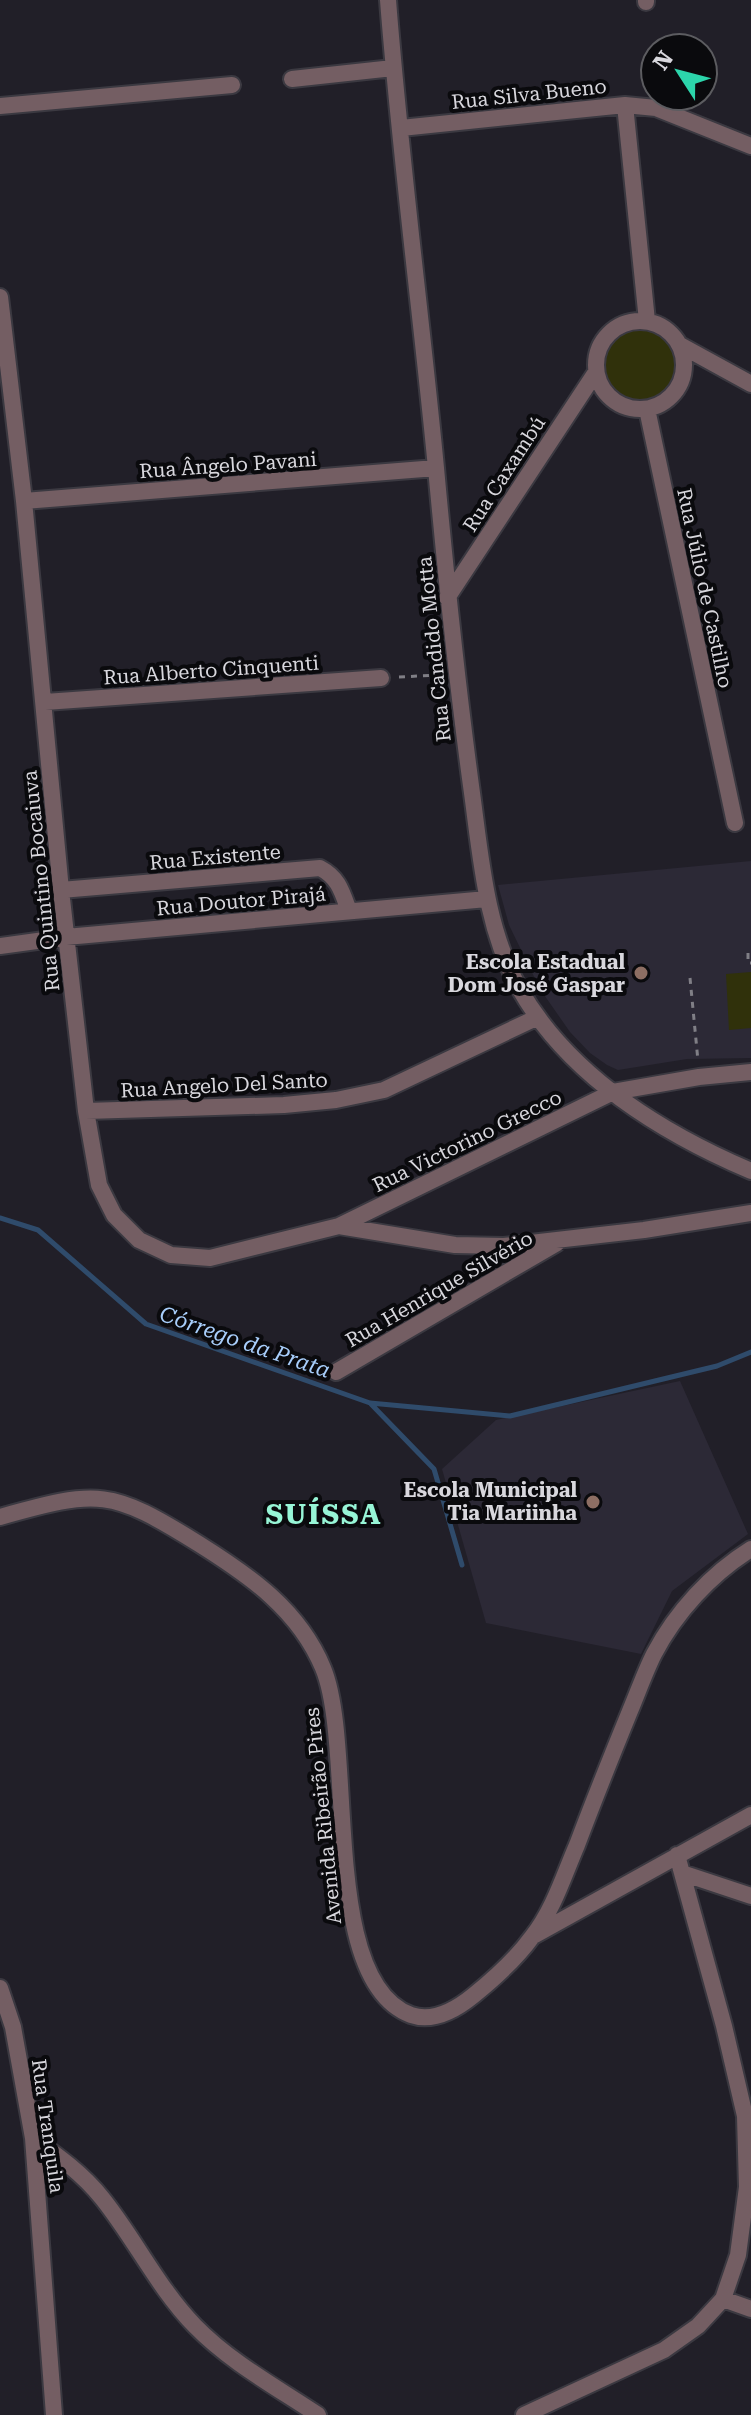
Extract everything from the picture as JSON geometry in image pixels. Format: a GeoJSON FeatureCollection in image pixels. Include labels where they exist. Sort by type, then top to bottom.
{"type":"FeatureCollection","features":[{"type":"Feature","properties":{"kind":"street","name":"Rua Candido Motta"},"geometry":{"type":"LineString","coordinates":[[388,0],[455,674],[487,899],[504,959],[538,1017],[572,1055],[613,1092],[662,1127],[707,1153],[751,1171]]}},
{"type":"Feature","properties":{"kind":"street"},"geometry":{"type":"LineString","coordinates":[[292,79],[393,68]]}},
{"type":"Feature","properties":{"kind":"street"},"geometry":{"type":"LineString","coordinates":[[0,106],[232,85]]}},
{"type":"Feature","properties":{"kind":"street"},"geometry":{"type":"LineString","coordinates":[[625,105],[647,321]]}},
{"type":"Feature","properties":{"kind":"street","name":"Rua Silva Bueno"},"geometry":{"type":"LineString","coordinates":[[401,128],[625,105],[656,108],[685,117],[751,146]]}},
{"type":"Feature","properties":{"kind":"street","name":"Rua Quintino Bocaiuva"},"geometry":{"type":"LineString","coordinates":[[0,297],[45,702],[66,937],[86,1111],[99,1185],[114,1215],[139,1240],[171,1255],[210,1258],[339,1226]]}},
{"type":"Feature","properties":{"kind":"street"},"geometry":{"type":"LineString","coordinates":[[647,321],[661,325],[672,333],[680,345],[684,372],[680,386],[660,405],[633,409],[619,405],[608,397],[600,385],[596,358],[600,345],[620,325],[647,321]]}},
{"type":"Feature","properties":{"kind":"street"},"geometry":{"type":"LineString","coordinates":[[680,345],[751,384]]}},
{"type":"Feature","properties":{"kind":"street","name":"Rua Caxambú"},"geometry":{"type":"LineString","coordinates":[[447,598],[596,372]]}},
{"type":"Feature","properties":{"kind":"street","name":"Rua Júlio de Castilho"},"geometry":{"type":"LineString","coordinates":[[647,409],[735,823]]}},
{"type":"Feature","properties":{"kind":"street","name":"Rua Ângelo Pavani"},"geometry":{"type":"LineString","coordinates":[[24,501],[436,468]]}},
{"type":"Feature","properties":{"kind":"street","name":"Rua Alberto Cinquenti"},"geometry":{"type":"LineString","coordinates":[[45,702],[381,678]]}},
{"type":"Feature","properties":{"kind":"street","name":"Rua Existente"},"geometry":{"type":"LineString","coordinates":[[61,890],[320,868],[338,882],[349,911]]}},
{"type":"Feature","properties":{"kind":"street","name":"Rua Doutor Pirajá"},"geometry":{"type":"LineString","coordinates":[[0,946],[66,937],[487,899]]}},
{"type":"Feature","properties":{"kind":"street","name":"Rua Angelo Del Santo"},"geometry":{"type":"LineString","coordinates":[[86,1111],[284,1105],[336,1100],[384,1090],[538,1017]]}},
{"type":"Feature","properties":{"kind":"street","name":"Rua Victorino Grecco"},"geometry":{"type":"LineString","coordinates":[[339,1226],[613,1092],[699,1077],[751,1072]]}},
{"type":"Feature","properties":{"kind":"street"},"geometry":{"type":"LineString","coordinates":[[339,1226],[455,1245],[504,1246],[751,1213]]}},
{"type":"Feature","properties":{"kind":"street","name":"Rua Henrique Silvério"},"geometry":{"type":"LineString","coordinates":[[336,1372],[562,1240]]}},
{"type":"Feature","properties":{"kind":"street","name":"Avenida Ribeirão Pires"},"geometry":{"type":"LineString","coordinates":[[0,1517],[62,1499],[97,1497],[123,1502],[154,1516],[246,1574],[278,1601],[303,1632],[324,1669],[334,1720],[350,1897],[358,1948],[375,1985],[395,2005],[412,2015],[434,2017],[461,2006],[494,1978],[534,1936],[557,1894],[654,1654],[678,1616],[704,1586],[751,1549]]}},
{"type":"Feature","properties":{"kind":"street"},"geometry":{"type":"LineString","coordinates":[[534,1936],[751,1815]]}},
{"type":"Feature","properties":{"kind":"street"},"geometry":{"type":"LineString","coordinates":[[524,2415],[664,2350],[698,2326],[723,2299],[738,2255],[747,2187],[745,2116],[677,1855]]}},
{"type":"Feature","properties":{"kind":"street"},"geometry":{"type":"LineString","coordinates":[[682,1873],[751,1896]]}},
{"type":"Feature","properties":{"kind":"street","name":"Rua Tranquila"},"geometry":{"type":"LineString","coordinates":[[0,1988],[13,2027],[33,2138],[54,2415]]}},
{"type":"Feature","properties":{"kind":"street"},"geometry":{"type":"LineString","coordinates":[[33,2138],[102,2198],[171,2298],[194,2325],[220,2350],[318,2415]]}},
{"type":"Feature","properties":{"kind":"street"},"geometry":{"type":"LineString","coordinates":[[723,2299],[751,2309]]}},
{"type":"Feature","properties":{"kind":"path"},"geometry":{"type":"LineString","coordinates":[[381,678],[455,674]]}},
{"type":"Feature","properties":{"kind":"path"},"geometry":{"type":"LineString","coordinates":[[748,953],[748,963],[751,963]]}},
{"type":"Feature","properties":{"kind":"path"},"geometry":{"type":"LineString","coordinates":[[690,978],[699,1077]]}},
{"type":"Feature","properties":{"kind":"shaded area"},"geometry":{"type":"Polygon","coordinates":[[[641,328],[661,334],[671,344],[677,364],[671,384],[661,394],[641,400],[621,394],[611,384],[605,364],[611,344],[621,334],[641,328]]]}},
{"type":"Feature","properties":{"kind":"shaded area","name":"Escola Estadual Dom José Gaspar"},"geometry":{"type":"Polygon","coordinates":[[[751,861],[751,1058],[687,1059],[618,1070],[607,1065],[570,1032],[540,989],[509,925],[498,885],[751,861]]]}},
{"type":"Feature","properties":{"kind":"shaded area"},"geometry":{"type":"Polygon","coordinates":[[[751,972],[751,1028],[729,1030],[726,974],[751,972]]]}},
{"type":"Feature","properties":{"kind":"shaded area","name":"Escola Municipal Tia Mariinha"},"geometry":{"type":"Polygon","coordinates":[[[680,1381],[748,1534],[672,1591],[641,1654],[486,1623],[442,1469],[496,1420],[680,1381]]]}},
{"type":"Feature","properties":{"kind":"waterway","name":"Córrego da Prata"},"geometry":{"type":"LineString","coordinates":[[0,1218],[38,1230],[146,1324],[370,1403],[510,1416],[717,1366],[751,1352]]}},
{"type":"Feature","properties":{"kind":"waterway","name":"Córrego da Prata"},"geometry":{"type":"LineString","coordinates":[[371,1404],[434,1469],[462,1565]]}},
{"type":"Feature","properties":{"kind":"place","name":"Escola Estadual Dom José Gaspar"},"geometry":{"type":"Point","coordinates":[641,973]}},
{"type":"Feature","properties":{"kind":"place","name":"Escola Municipal Tia Mariinha"},"geometry":{"type":"Point","coordinates":[593,1502]}},
{"type":"Feature","properties":{"kind":"district","name":"SUÍSSA"},"geometry":{"type":"Point","coordinates":[324,1514]}}]}
